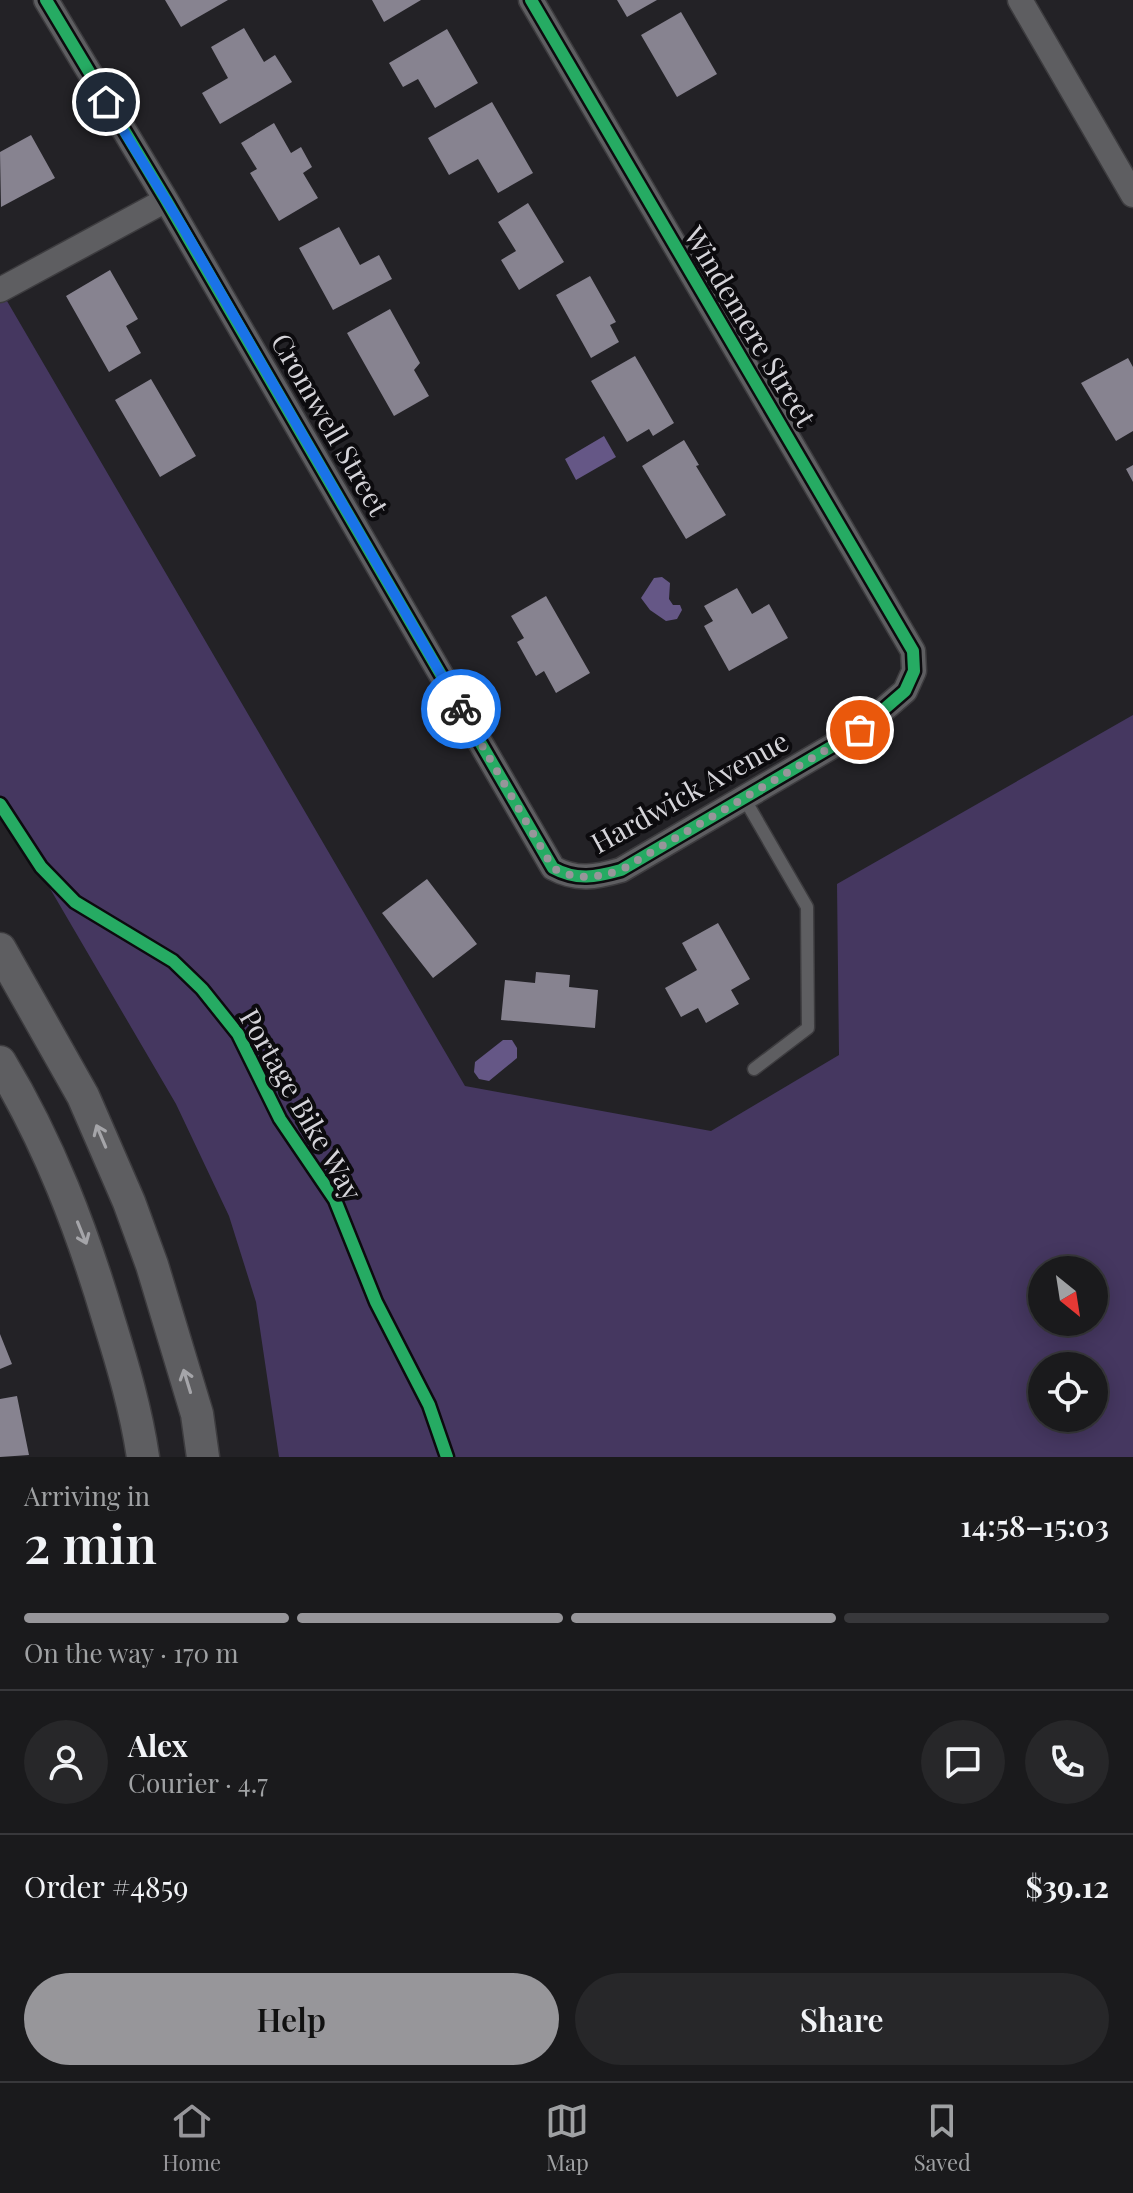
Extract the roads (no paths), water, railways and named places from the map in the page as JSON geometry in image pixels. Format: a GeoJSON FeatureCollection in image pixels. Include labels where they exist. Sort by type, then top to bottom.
{"type":"FeatureCollection","features":[{"type":"Feature","properties":{"kind":"street","name":"Cromwell Street"},"geometry":{"type":"LineString","coordinates":[[46,0],[166,200],[553,868],[566,875]]}},
{"type":"Feature","properties":{"kind":"street","name":"Windemere Street"},"geometry":{"type":"LineString","coordinates":[[531,0],[905,634],[913,651],[914,671],[909,680]]}},
{"type":"Feature","properties":{"kind":"street"},"geometry":{"type":"LineString","coordinates":[[1020,0],[1133,195]]}},
{"type":"Feature","properties":{"kind":"street"},"geometry":{"type":"LineString","coordinates":[[0,290],[166,200]]}},
{"type":"Feature","properties":{"kind":"street","name":"Hardwick Avenue"},"geometry":{"type":"LineString","coordinates":[[566,875],[597,877],[621,870],[860,730],[905,691],[909,680]]}},
{"type":"Feature","properties":{"kind":"street"},"geometry":{"type":"LineString","coordinates":[[0,949],[83,1096],[129,1202],[152,1265],[197,1414],[203,1457]]}},
{"type":"Feature","properties":{"kind":"street"},"geometry":{"type":"LineString","coordinates":[[0,1062],[29,1111],[86,1242],[135,1406],[143,1457]]}},
{"type":"Feature","properties":{"kind":"lane"},"geometry":{"type":"LineString","coordinates":[[744,798],[807,907],[808,1028],[754,1069]]}}]}
